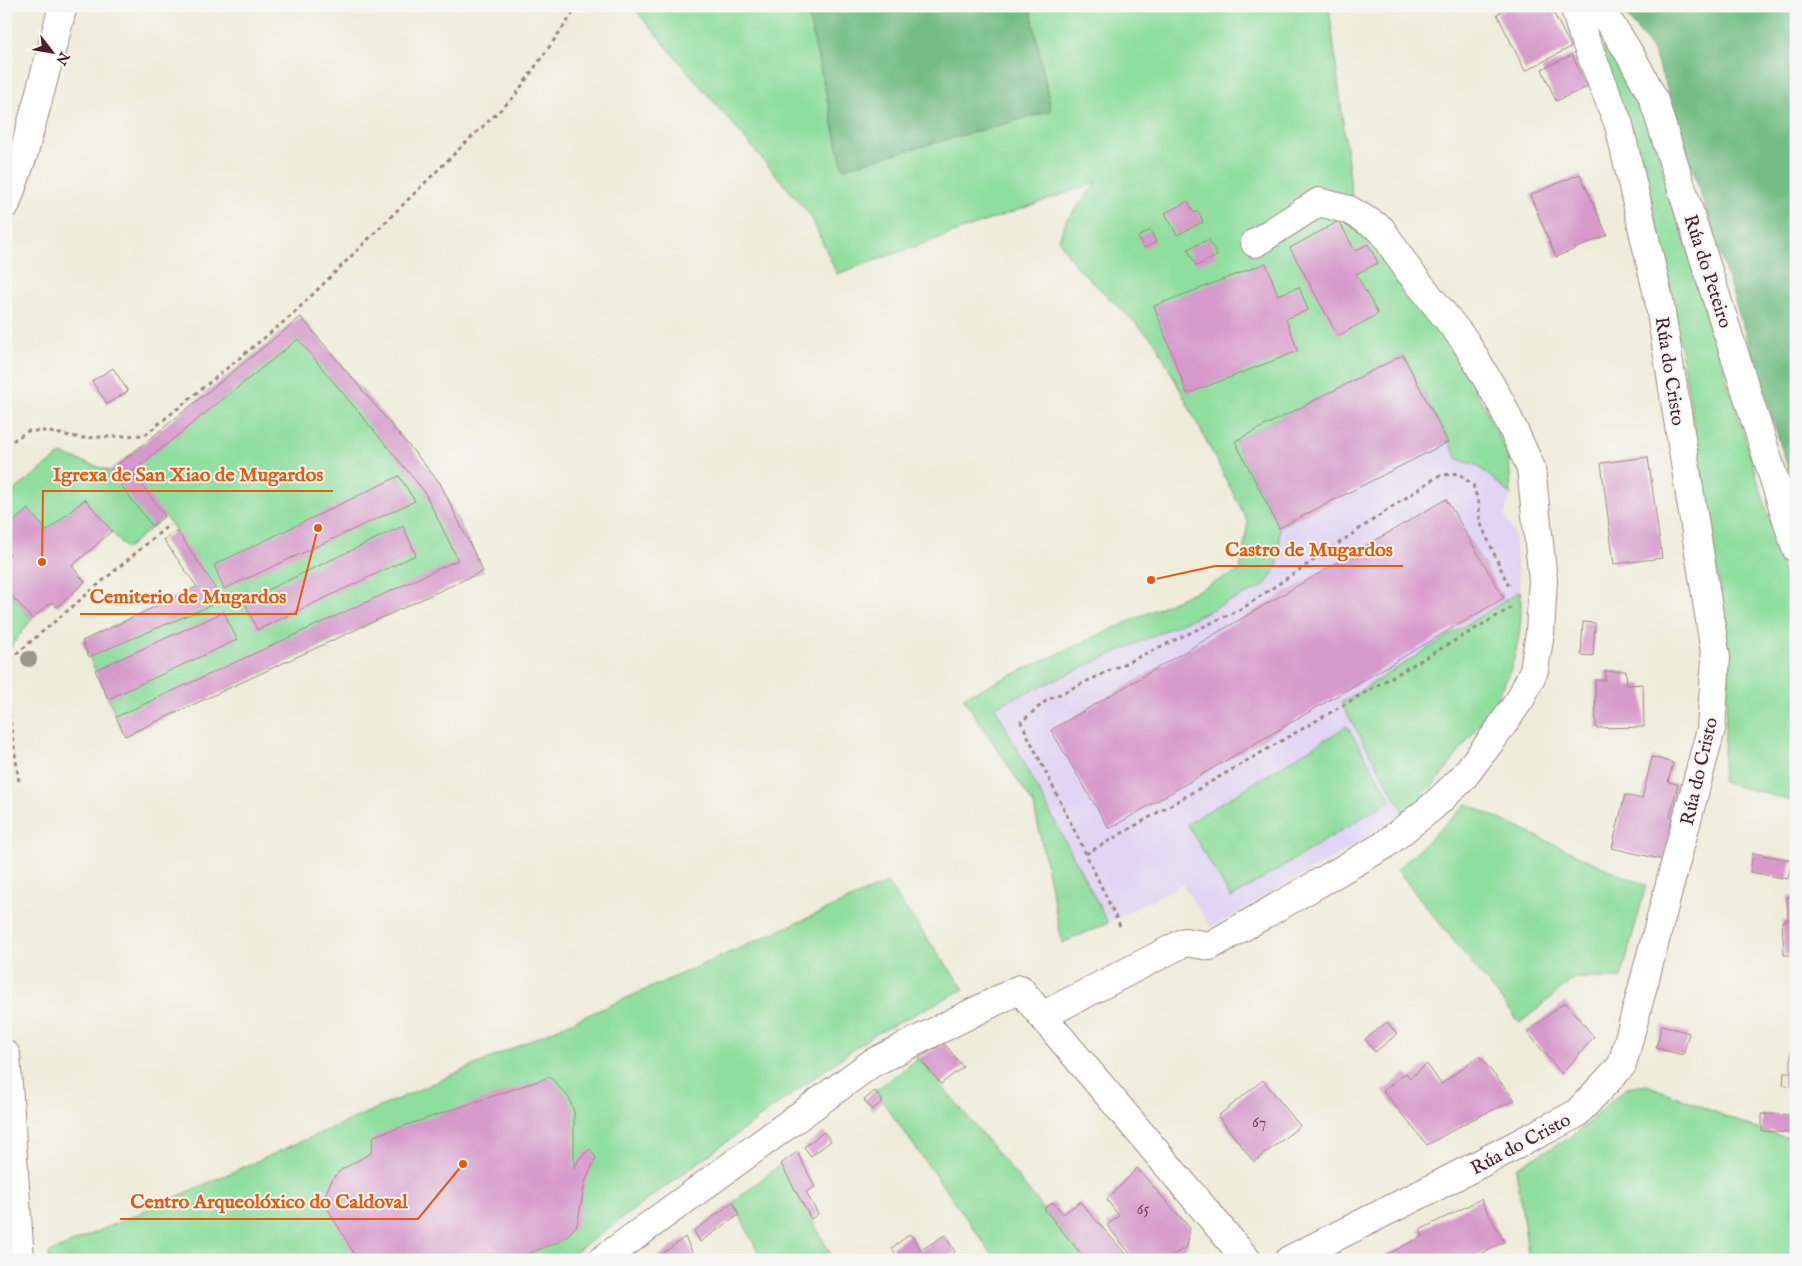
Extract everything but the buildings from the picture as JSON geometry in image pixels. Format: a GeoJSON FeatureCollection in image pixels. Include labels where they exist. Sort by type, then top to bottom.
{"type":"FeatureCollection","features":[{"type":"Feature","properties":{"kind":"street"},"geometry":{"type":"LineString","coordinates":[[6,204],[24,152],[63,6]]}},
{"type":"Feature","properties":{"kind":"street","name":"Rúa do Cristo"},"geometry":{"type":"LineString","coordinates":[[1289,1260],[1576,1114],[1622,1065],[1711,729],[1716,658],[1659,300],[1619,125],[1582,32],[1574,6]]}},
{"type":"Feature","properties":{"kind":"street","name":"Rúa do Peteiro"},"geometry":{"type":"LineString","coordinates":[[1596,6],[1614,28],[1654,98],[1796,548]]}},
{"type":"Feature","properties":{"kind":"street"},"geometry":{"type":"LineString","coordinates":[[1042,1016],[1184,942],[1210,946],[1384,846],[1461,780],[1494,738],[1521,698],[1534,670],[1540,633],[1543,580],[1531,468],[1501,403],[1465,341],[1409,271],[1381,230],[1350,210],[1319,202],[1254,243]]}},
{"type":"Feature","properties":{"kind":"street"},"geometry":{"type":"LineString","coordinates":[[602,1260],[872,1063],[1020,990],[1247,1260]]}},
{"type":"Feature","properties":{"kind":"street"},"geometry":{"type":"LineString","coordinates":[[6,1055],[20,1260]]}},
{"type":"Feature","properties":{"kind":"path"},"geometry":{"type":"LineString","coordinates":[[6,445],[28,432],[45,431],[81,438],[146,435],[291,316],[514,97],[578,6]]}},
{"type":"Feature","properties":{"kind":"path"},"geometry":{"type":"LineString","coordinates":[[1120,926],[1021,722],[1048,700],[1243,608],[1438,476],[1458,473],[1473,485],[1479,504],[1480,522],[1509,586],[1510,594]]}},
{"type":"Feature","properties":{"kind":"path"},"geometry":{"type":"LineString","coordinates":[[6,666],[15,655],[170,524]]}},
{"type":"Feature","properties":{"kind":"path"},"geometry":{"type":"LineString","coordinates":[[1086,854],[1511,608],[1511,601]]}},
{"type":"Feature","properties":{"kind":"path"},"geometry":{"type":"LineString","coordinates":[[6,690],[19,782]]}},
{"type":"Feature","properties":{"kind":"shaded area"},"geometry":{"type":"Polygon","coordinates":[[[1395,318],[1509,456],[1511,495],[1504,515],[1514,533],[1522,610],[1518,639],[1510,672],[1491,709],[1450,765],[1418,802],[1382,829],[1211,928],[1182,884],[1108,923],[1062,943],[1034,805],[963,697],[1240,571],[1248,522],[1186,404],[1395,318]]]}},
{"type":"Feature","properties":{"kind":"green space"},"geometry":{"type":"Polygon","coordinates":[[[632,6],[806,6],[843,167],[1051,111],[1030,6],[1329,6],[1353,205],[1344,217],[1375,236],[1455,349],[1509,456],[1511,495],[1478,466],[1458,459],[1403,355],[1235,441],[1279,528],[1280,548],[1277,568],[1264,586],[995,707],[1108,923],[1062,943],[1034,805],[963,697],[1240,571],[1248,522],[1156,343],[1074,264],[1059,240],[1066,221],[1097,182],[837,274],[810,215],[632,6]]]}},
{"type":"Feature","properties":{"kind":"green space"},"geometry":{"type":"Polygon","coordinates":[[[806,6],[1030,6],[1051,111],[843,168],[806,6]]]}},
{"type":"Feature","properties":{"kind":"green space"},"geometry":{"type":"Polygon","coordinates":[[[1619,6],[1796,6],[1796,493],[1668,91],[1652,49],[1619,6]]]}},
{"type":"Feature","properties":{"kind":"green space"},"geometry":{"type":"Polygon","coordinates":[[[1603,47],[1612,48],[1630,78],[1662,166],[1772,527],[1796,627],[1796,802],[1722,782],[1729,664],[1724,613],[1699,458],[1673,304],[1652,202],[1647,182],[1611,87],[1603,47]]]}},
{"type":"Feature","properties":{"kind":"green space"},"geometry":{"type":"Polygon","coordinates":[[[301,317],[440,483],[483,571],[125,736],[82,641],[197,587],[164,540],[176,531],[165,516],[126,549],[85,499],[47,531],[28,509],[6,528],[6,497],[61,454],[110,471],[301,317]]]}},
{"type":"Feature","properties":{"kind":"green space"},"geometry":{"type":"Polygon","coordinates":[[[1520,591],[1521,621],[1518,641],[1510,671],[1502,688],[1487,713],[1448,767],[1423,796],[1404,812],[1341,703],[1520,591]]]}},
{"type":"Feature","properties":{"kind":"green space"},"geometry":{"type":"Polygon","coordinates":[[[11,595],[32,619],[9,649],[6,647],[6,599],[11,595]]]}},
{"type":"Feature","properties":{"kind":"green space"},"geometry":{"type":"Polygon","coordinates":[[[1347,726],[1391,800],[1231,898],[1187,824],[1347,726]]]}},
{"type":"Feature","properties":{"kind":"green space"},"geometry":{"type":"Polygon","coordinates":[[[1467,804],[1618,874],[1646,885],[1621,978],[1575,978],[1520,1023],[1397,870],[1467,804]]]}},
{"type":"Feature","properties":{"kind":"green space"},"geometry":{"type":"Polygon","coordinates":[[[887,883],[964,989],[870,1037],[573,1254],[560,1260],[49,1260],[49,1253],[887,883]]]}},
{"type":"Feature","properties":{"kind":"green space"},"geometry":{"type":"Polygon","coordinates":[[[919,1058],[1086,1260],[996,1260],[875,1091],[919,1058]]]}},
{"type":"Feature","properties":{"kind":"green space"},"geometry":{"type":"Polygon","coordinates":[[[1647,1085],[1762,1131],[1796,1140],[1792,1220],[1796,1222],[1796,1260],[1529,1260],[1516,1168],[1574,1135],[1626,1088],[1647,1085]]]}},
{"type":"Feature","properties":{"kind":"green space"},"geometry":{"type":"Polygon","coordinates":[[[781,1164],[834,1260],[762,1260],[733,1202],[781,1164]]]}},
{"type":"Feature","properties":{"kind":"place","name":"Cemiterio de Mugardos"},"geometry":{"type":"Point","coordinates":[318,528]}},
{"type":"Feature","properties":{"kind":"place","name":"Igrexa de San Xiao de Mugardos"},"geometry":{"type":"Point","coordinates":[42,562]}},
{"type":"Feature","properties":{"kind":"place","name":"Castro de Mugardos"},"geometry":{"type":"Point","coordinates":[1151,580]}},
{"type":"Feature","properties":{"kind":"place","name":"Centro Arqueolóxico do Caldoval"},"geometry":{"type":"Point","coordinates":[463,1164]}}]}
